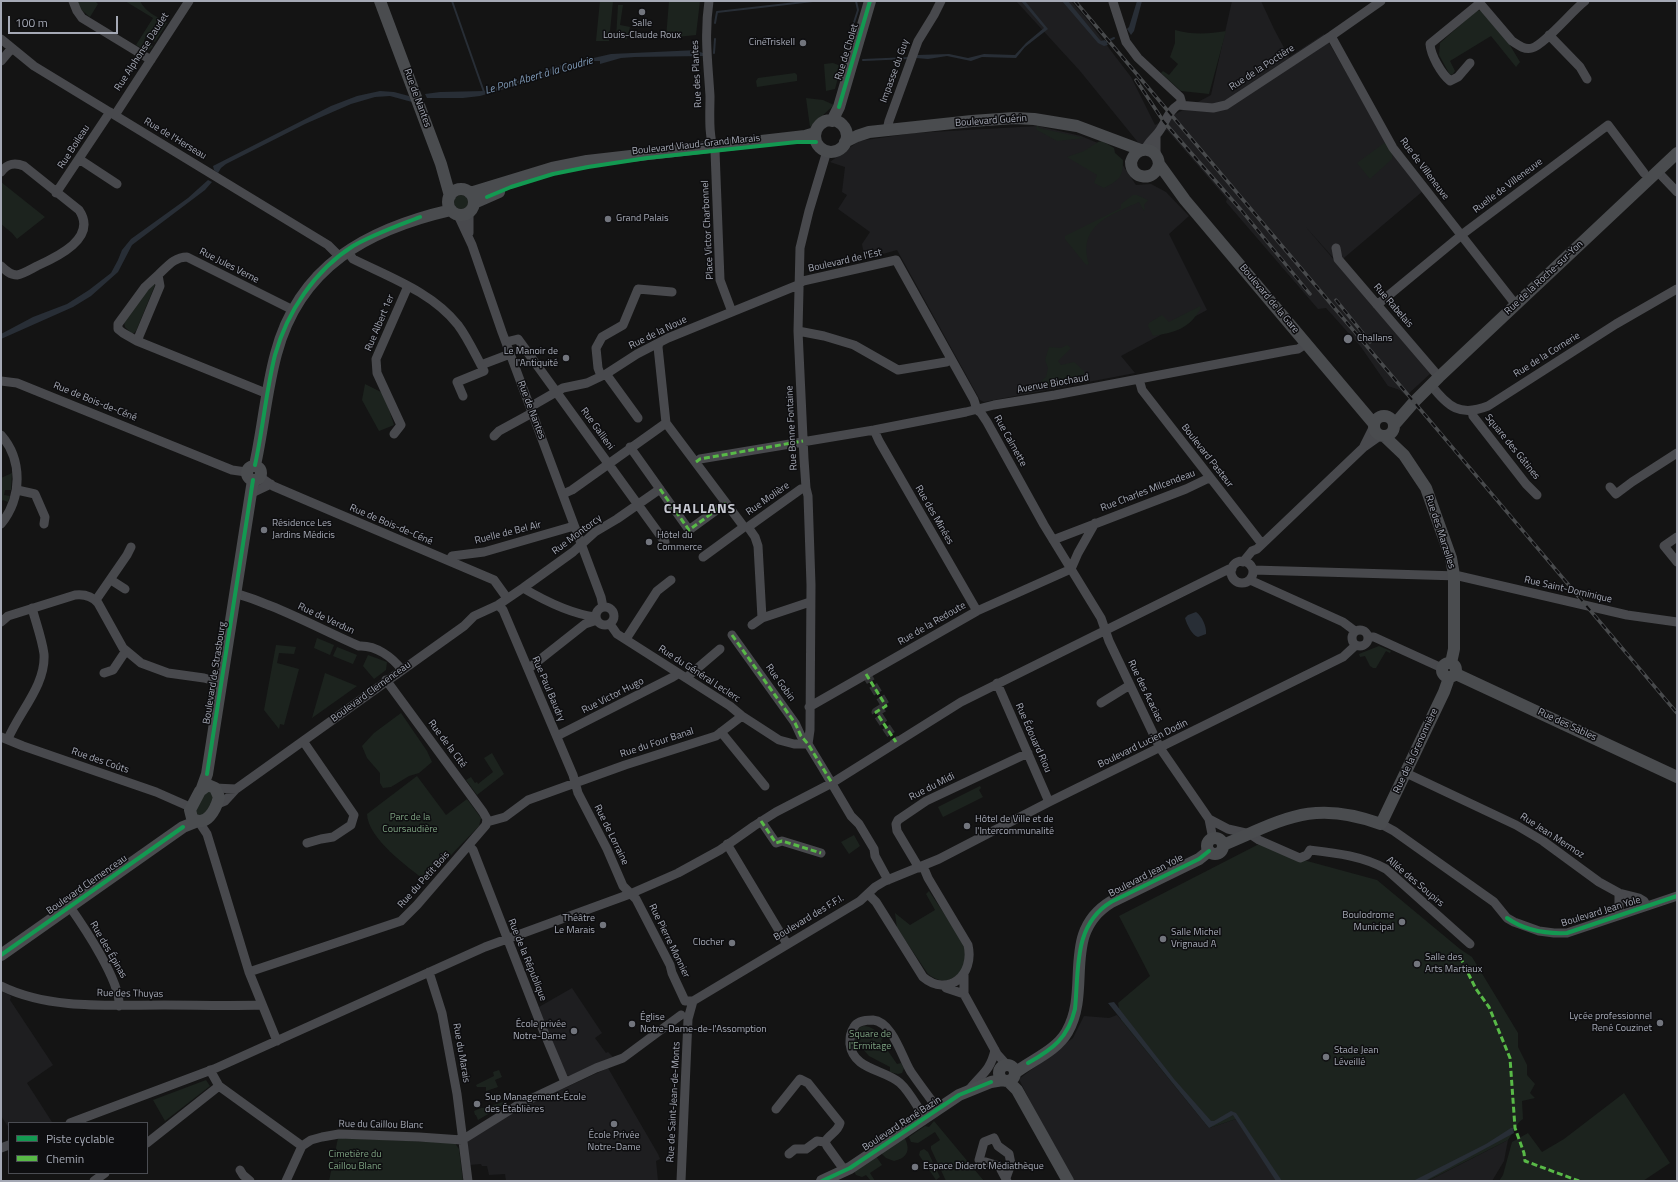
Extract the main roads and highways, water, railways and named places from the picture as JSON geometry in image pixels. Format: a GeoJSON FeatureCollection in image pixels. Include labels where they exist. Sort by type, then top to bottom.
{"type":"FeatureCollection","features":[{"type":"Feature","properties":{"kind":"main road","name":"Rue de Nantes"},"geometry":{"type":"LineString","coordinates":[[380,1],[441,164],[460,203]]}},
{"type":"Feature","properties":{"kind":"main road","name":"Rue de Cholet"},"geometry":{"type":"LineString","coordinates":[[838,124],[839,107],[870,1]]}},
{"type":"Feature","properties":{"kind":"main road","name":"Boulevard Guérin"},"geometry":{"type":"LineString","coordinates":[[845,142],[869,132],[1014,118],[1034,119],[1077,126],[1142,150]]}},
{"type":"Feature","properties":{"kind":"main road"},"geometry":{"type":"LineString","coordinates":[[823,122],[838,124],[846,138],[845,142],[835,151],[822,150],[816,138],[817,129],[823,122]]}},
{"type":"Feature","properties":{"kind":"main road","name":"Boulevard Guérin"},"geometry":{"type":"LineString","coordinates":[[838,124],[869,132]]}},
{"type":"Feature","properties":{"kind":"main road","name":"Boulevard Viaud-Grand Marais"},"geometry":{"type":"LineString","coordinates":[[254,474],[268,394],[280,341],[293,310],[316,278],[343,254],[376,234],[460,203],[553,174],[588,167],[714,148],[805,136],[816,138]]}},
{"type":"Feature","properties":{"kind":"main road","name":"Boulevard Guérin"},"geometry":{"type":"LineString","coordinates":[[1110,138],[1124,152],[1131,162]]}},
{"type":"Feature","properties":{"kind":"main road"},"geometry":{"type":"LineString","coordinates":[[1157,160],[1156,172],[1149,176],[1145,177],[1137,175],[1132,169],[1131,162],[1134,154],[1142,150],[1151,151],[1185,200]]}},
{"type":"Feature","properties":{"kind":"main road","name":"Rue de la Roche-sur-Yon"},"geometry":{"type":"LineString","coordinates":[[1384,426],[1412,403],[1677,153]]}},
{"type":"Feature","properties":{"kind":"main road"},"geometry":{"type":"LineString","coordinates":[[1149,176],[1185,200]]}},
{"type":"Feature","properties":{"kind":"main road","name":"Boulevard de la Gare"},"geometry":{"type":"LineString","coordinates":[[1185,200],[1351,398],[1384,426]]}},
{"type":"Feature","properties":{"kind":"main road","name":"Rue des Marzelles"},"geometry":{"type":"LineString","coordinates":[[1384,426],[1426,488],[1451,558],[1454,575],[1454,649],[1449,670]]}},
{"type":"Feature","properties":{"kind":"main road","name":"Boulevard de Strasbourg"},"geometry":{"type":"LineString","coordinates":[[210,788],[207,774],[254,474]]}},
{"type":"Feature","properties":{"kind":"main road","name":"Rue de la Grenonnière"},"geometry":{"type":"LineString","coordinates":[[1381,824],[1444,692],[1449,670]]}},
{"type":"Feature","properties":{"kind":"main road","name":"Rue des Sables"},"geometry":{"type":"LineString","coordinates":[[1449,670],[1677,776]]}},
{"type":"Feature","properties":{"kind":"main road"},"geometry":{"type":"LineString","coordinates":[[210,788],[219,796],[215,805],[197,816],[210,788]]}},
{"type":"Feature","properties":{"kind":"main road","name":"Boulevard Jean Yole"},"geometry":{"type":"LineString","coordinates":[[1006,1075],[1046,1052],[1062,1039],[1072,1020],[1075,1009],[1083,937],[1094,916],[1099,910],[1198,859],[1209,851],[1208,843],[1250,834],[1290,817],[1318,812],[1335,812],[1348,814],[1381,824]]}},
{"type":"Feature","properties":{"kind":"main road","name":"Boulevard Clemenceau"},"geometry":{"type":"LineString","coordinates":[[1,955],[197,816]]}},
{"type":"Feature","properties":{"kind":"main road"},"geometry":{"type":"LineString","coordinates":[[1006,1075],[1068,1181]]}},
{"type":"Feature","properties":{"kind":"main road","name":"Boulevard René Bazin"},"geometry":{"type":"LineString","coordinates":[[822,1181],[845,1171],[938,1109],[968,1091],[1006,1075]]}},
{"type":"Feature","properties":{"kind":"water"},"geometry":{"type":"Polygon","coordinates":[[[1021,1],[1025,1],[1048,29],[1025,47],[1016,58],[982,57],[971,61],[947,56],[928,59],[916,58],[917,55],[949,54],[968,58],[984,54],[1015,55],[1026,43],[1044,28],[1021,1]]]}},
{"type":"Feature","properties":{"kind":"water"},"geometry":{"type":"Polygon","coordinates":[[[1062,1],[1068,1],[1099,39],[1101,41],[1105,40],[1108,45],[1104,46],[1098,43],[1062,1]]]}},
{"type":"Feature","properties":{"kind":"water"},"geometry":{"type":"Polygon","coordinates":[[[1137,1],[1142,1],[1134,31],[1131,35],[1127,29],[1129,27],[1137,1]]]}},
{"type":"Feature","properties":{"kind":"water"},"geometry":{"type":"Polygon","coordinates":[[[698,50],[703,53],[703,56],[621,58],[600,64],[600,61],[594,61],[558,70],[546,77],[480,96],[463,98],[427,98],[425,94],[440,92],[484,91],[538,75],[554,67],[611,54],[698,50]]]}},
{"type":"Feature","properties":{"kind":"water"},"geometry":{"type":"Polygon","coordinates":[[[380,91],[394,92],[409,96],[412,102],[390,96],[375,97],[351,104],[305,124],[226,164],[218,173],[214,170],[213,166],[331,106],[357,96],[380,91]]]}},
{"type":"Feature","properties":{"kind":"water"},"geometry":{"type":"Polygon","coordinates":[[[208,180],[212,182],[205,190],[132,245],[118,272],[91,296],[73,307],[1,339],[1,334],[33,317],[67,304],[89,290],[111,273],[122,250],[131,239],[188,198],[208,180]]]}},
{"type":"Feature","properties":{"kind":"water"},"geometry":{"type":"Polygon","coordinates":[[[1196,612],[1202,619],[1206,631],[1206,634],[1198,637],[1190,629],[1185,618],[1196,612]]]}},
{"type":"Feature","properties":{"kind":"water"},"geometry":{"type":"Polygon","coordinates":[[[1114,1002],[1174,1079],[1211,1121],[1214,1121],[1231,1111],[1236,1113],[1282,1181],[1276,1181],[1233,1115],[1209,1128],[1108,1003],[1114,1002]]]}},
{"type":"Feature","properties":{"kind":"water"},"geometry":{"type":"Polygon","coordinates":[[[1513,1128],[1514,1133],[1425,1181],[1413,1181],[1486,1144],[1513,1128]]]}},
{"type":"Feature","properties":{"kind":"waterway"},"geometry":{"type":"LineString","coordinates":[[452,1],[484,92]]}},
{"type":"Feature","properties":{"kind":"waterway"},"geometry":{"type":"LineString","coordinates":[[715,23],[717,12],[813,1]]}},
{"type":"Feature","properties":{"kind":"waterway"},"geometry":{"type":"LineString","coordinates":[[843,57],[858,10],[856,1]]}},
{"type":"Feature","properties":{"kind":"waterway","name":"Le Pont Abert à la Coudrie"},"geometry":{"type":"LineString","coordinates":[[1104,43],[1114,38]]}},
{"type":"Feature","properties":{"kind":"waterway"},"geometry":{"type":"LineString","coordinates":[[714,53],[715,39]]}},
{"type":"Feature","properties":{"kind":"waterway","name":"Le Pont Abert à la Coudrie"},"geometry":{"type":"LineString","coordinates":[[863,60],[909,58]]}},
{"type":"Feature","properties":{"kind":"tunnel"},"geometry":{"type":"LineString","coordinates":[[866,674],[886,706],[876,712],[896,742]]}},
{"type":"Feature","properties":{"kind":"railway"},"geometry":{"type":"LineString","coordinates":[[1075,1],[1677,713]]}},
{"type":"Feature","properties":{"kind":"railway"},"geometry":{"type":"LineString","coordinates":[[1136,80],[1164,122],[1241,210],[1310,294]]}},
{"type":"Feature","properties":{"kind":"railway"},"geometry":{"type":"LineString","coordinates":[[1336,300],[1370,342]]}},
{"type":"Feature","properties":{"kind":"place","name":"Salle Louis-Claude Roux"},"geometry":{"type":"Point","coordinates":[642,12]}},
{"type":"Feature","properties":{"kind":"place","name":"CinéTriskell"},"geometry":{"type":"Point","coordinates":[803,43]}},
{"type":"Feature","properties":{"kind":"place","name":"Grand Palais"},"geometry":{"type":"Point","coordinates":[608,219]}},
{"type":"Feature","properties":{"kind":"place","name":"Challans"},"geometry":{"type":"Point","coordinates":[1348,339]}},
{"type":"Feature","properties":{"kind":"place","name":"Le Manoir de l'Antiquité"},"geometry":{"type":"Point","coordinates":[566,358]}},
{"type":"Feature","properties":{"kind":"place","name":"Résidence Les Jardins Médicis"},"geometry":{"type":"Point","coordinates":[264,530]}},
{"type":"Feature","properties":{"kind":"place","name":"Hôtel du Commerce"},"geometry":{"type":"Point","coordinates":[649,542]}},
{"type":"Feature","properties":{"kind":"place","name":"Hôtel de Ville et de l'Intercommunalité"},"geometry":{"type":"Point","coordinates":[967,826]}},
{"type":"Feature","properties":{"kind":"place","name":"Boulodrome Municipal"},"geometry":{"type":"Point","coordinates":[1402,922]}},
{"type":"Feature","properties":{"kind":"place","name":"Théâtre Le Marais"},"geometry":{"type":"Point","coordinates":[603,925]}},
{"type":"Feature","properties":{"kind":"place","name":"Salle Michel Vrignaud A"},"geometry":{"type":"Point","coordinates":[1163,939]}},
{"type":"Feature","properties":{"kind":"place","name":"Clocher"},"geometry":{"type":"Point","coordinates":[732,943]}},
{"type":"Feature","properties":{"kind":"place","name":"Salle des Arts Martiaux"},"geometry":{"type":"Point","coordinates":[1417,964]}},
{"type":"Feature","properties":{"kind":"place","name":"Lycée professionnel René Couzinet"},"geometry":{"type":"Point","coordinates":[1660,1023]}},
{"type":"Feature","properties":{"kind":"place","name":"Église Notre-Dame-de-l'Assomption"},"geometry":{"type":"Point","coordinates":[632,1024]}},
{"type":"Feature","properties":{"kind":"place","name":"École privée Notre-Dame"},"geometry":{"type":"Point","coordinates":[574,1031]}},
{"type":"Feature","properties":{"kind":"place","name":"Stade Jean Léveillé"},"geometry":{"type":"Point","coordinates":[1326,1057]}},
{"type":"Feature","properties":{"kind":"place","name":"Sup Management-École des Établières"},"geometry":{"type":"Point","coordinates":[477,1104]}},
{"type":"Feature","properties":{"kind":"place","name":"École Privée Notre-Dame"},"geometry":{"type":"Point","coordinates":[614,1124]}},
{"type":"Feature","properties":{"kind":"place","name":"Espace Diderot Médiathèque"},"geometry":{"type":"Point","coordinates":[915,1167]}},
{"type":"Feature","properties":{"kind":"district","name":"CHALLANS"},"geometry":{"type":"Point","coordinates":[700,510]}},
{"type":"Feature","properties":{"kind":"park label","name":"Parc de la Coursaudière"},"geometry":{"type":"Point","coordinates":[410,824]}},
{"type":"Feature","properties":{"kind":"park label","name":"Square de l'Ermitage"},"geometry":{"type":"Point","coordinates":[870,1040]}},
{"type":"Feature","properties":{"kind":"park label","name":"Cimetière du Caillou Blanc"},"geometry":{"type":"Point","coordinates":[355,1160]}}]}
